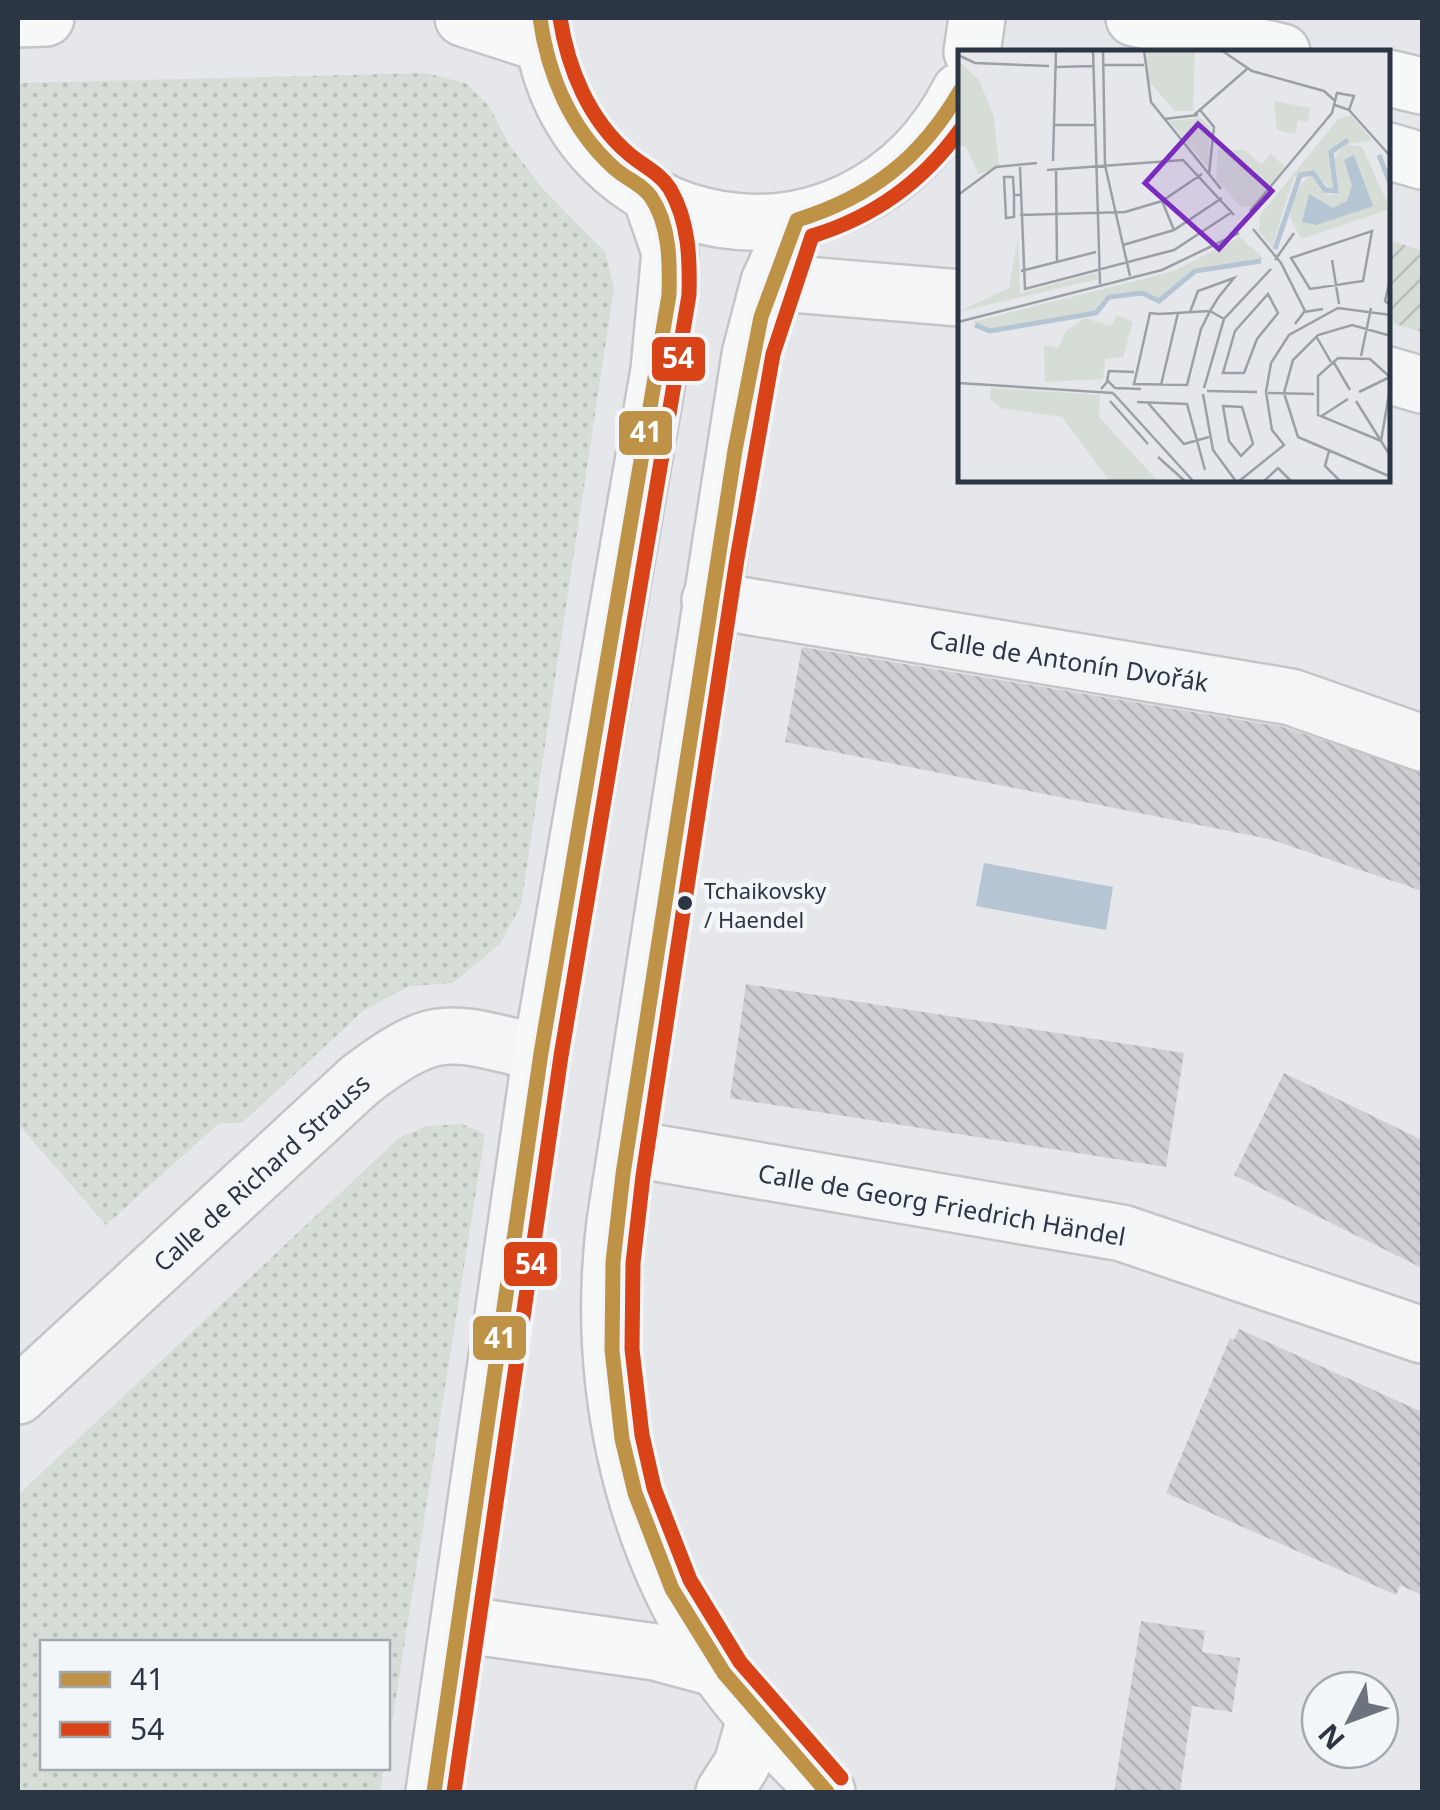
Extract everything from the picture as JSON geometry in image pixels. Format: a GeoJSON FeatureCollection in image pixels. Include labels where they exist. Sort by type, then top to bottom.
{"type":"FeatureCollection","features":[{"type":"Feature","properties":{"kind":"street"},"geometry":{"type":"LineString","coordinates":[[18,19],[46,18]]}},
{"type":"Feature","properties":{"kind":"street"},"geometry":{"type":"LineString","coordinates":[[463,18],[541,31],[553,80],[580,130],[618,172],[650,194],[721,220],[797,220],[866,195],[924,148],[955,107]]}},
{"type":"Feature","properties":{"kind":"street"},"geometry":{"type":"LineString","coordinates":[[972,50],[977,18]]}},
{"type":"Feature","properties":{"kind":"street"},"geometry":{"type":"LineString","coordinates":[[1134,18],[1273,50]]}},
{"type":"Feature","properties":{"kind":"street"},"geometry":{"type":"LineString","coordinates":[[1390,78],[1422,86]]}},
{"type":"Feature","properties":{"kind":"street"},"geometry":{"type":"LineString","coordinates":[[1390,152],[1422,161]]}},
{"type":"Feature","properties":{"kind":"street"},"geometry":{"type":"LineString","coordinates":[[434,1792],[541,1053],[666,314],[670,252],[650,194]]}},
{"type":"Feature","properties":{"kind":"street"},"geometry":{"type":"LineString","coordinates":[[797,220],[769,282],[750,355],[626,1148],[611,1250],[608,1314],[622,1443],[644,1523],[668,1584],[718,1669],[756,1719],[826,1792]]}},
{"type":"Feature","properties":{"kind":"street"},"geometry":{"type":"LineString","coordinates":[[769,282],[958,298]]}},
{"type":"Feature","properties":{"kind":"street"},"geometry":{"type":"LineString","coordinates":[[1390,375],[1422,385]]}},
{"type":"Feature","properties":{"kind":"street","name":"Calle de Antonín Dvořák"},"geometry":{"type":"LineString","coordinates":[[710,600],[1291,697],[1422,743]]}},
{"type":"Feature","properties":{"kind":"street","name":"Calle de Richard Strauss"},"geometry":{"type":"LineString","coordinates":[[18,1396],[360,1080],[396,1052],[426,1036],[458,1034],[541,1053]]}},
{"type":"Feature","properties":{"kind":"street","name":"Calle de Georg Friedrich Händel"},"geometry":{"type":"LineString","coordinates":[[626,1148],[1122,1234],[1422,1335]]}},
{"type":"Feature","properties":{"kind":"street"},"geometry":{"type":"LineString","coordinates":[[458,1624],[655,1652],[718,1669]]}},
{"type":"Feature","properties":{"kind":"street"},"geometry":{"type":"LineString","coordinates":[[724,1792],[742,1764],[756,1719]]}},
{"type":"Feature","properties":{"kind":"shaded area"},"geometry":{"type":"Polygon","coordinates":[[[426,73],[465,83],[489,106],[510,146],[544,190],[605,252],[614,288],[521,905],[500,944],[453,983],[409,986],[364,1010],[242,1123],[219,1123],[106,1225],[18,1124],[18,83],[426,73]]]}},
{"type":"Feature","properties":{"kind":"shaded area"},"geometry":{"type":"Polygon","coordinates":[[[1390,241],[1422,250],[1422,332],[1390,323],[1390,241]]]}},
{"type":"Feature","properties":{"kind":"shaded area"},"geometry":{"type":"Polygon","coordinates":[[[462,1124],[485,1134],[390,1735],[390,1640],[40,1640],[40,1770],[384,1770],[380,1792],[18,1792],[18,1495],[399,1138],[427,1126],[462,1124]]]}},
{"type":"Feature","properties":{"kind":"water"},"geometry":{"type":"Polygon","coordinates":[[[984,863],[1113,887],[1106,930],[976,906],[984,863]]]}},
{"type":"Feature","properties":{"kind":"building"},"geometry":{"type":"Polygon","coordinates":[[[802,647],[1283,727],[1422,773],[1422,891],[1269,839],[785,742],[802,647]]]}},
{"type":"Feature","properties":{"kind":"building"},"geometry":{"type":"Polygon","coordinates":[[[746,984],[1184,1053],[1166,1167],[730,1098],[746,984]]]}},
{"type":"Feature","properties":{"kind":"building"},"geometry":{"type":"Polygon","coordinates":[[[1284,1073],[1422,1140],[1422,1268],[1234,1175],[1284,1073]]]}},
{"type":"Feature","properties":{"kind":"building"},"geometry":{"type":"Polygon","coordinates":[[[1239,1329],[1422,1412],[1422,1595],[1400,1585],[1396,1595],[1166,1493],[1230,1338],[1234,1340],[1239,1329]]]}},
{"type":"Feature","properties":{"kind":"building"},"geometry":{"type":"Polygon","coordinates":[[[1141,1621],[1205,1631],[1202,1652],[1240,1658],[1232,1712],[1192,1706],[1180,1792],[1114,1792],[1141,1621]]]}},
{"type":"Feature","properties":{"kind":"transit line","name":"41"},"geometry":{"type":"LineString","coordinates":[[434,1792],[541,1053],[669,295],[668,244],[657,208],[647,192],[619,172],[585,136],[556,80],[540,18]]}},
{"type":"Feature","properties":{"kind":"transit line","name":"54"},"geometry":{"type":"LineString","coordinates":[[454,1792],[561,1056],[689,295],[687,241],[676,202],[666,183],[602,126],[582,92],[560,18]]}},
{"type":"Feature","properties":{"kind":"transit line","name":"41"},"geometry":{"type":"LineString","coordinates":[[827,1792],[724,1673],[672,1589],[635,1493],[622,1439],[612,1350],[613,1262],[623,1174],[735,450],[761,317],[797,220],[848,200],[892,172],[928,136],[958,94]]}},
{"type":"Feature","properties":{"kind":"transit line","name":"54"},"geometry":{"type":"LineString","coordinates":[[841,1778],[740,1662],[690,1580],[654,1488],[642,1435],[632,1349],[633,1263],[737,559],[773,354],[812,236],[856,219],[895,196],[930,166],[958,133]]}},
{"type":"Feature","properties":{"kind":"place","name":"Tchaikovsky / Haendel"},"geometry":{"type":"Point","coordinates":[685,903]}}]}
